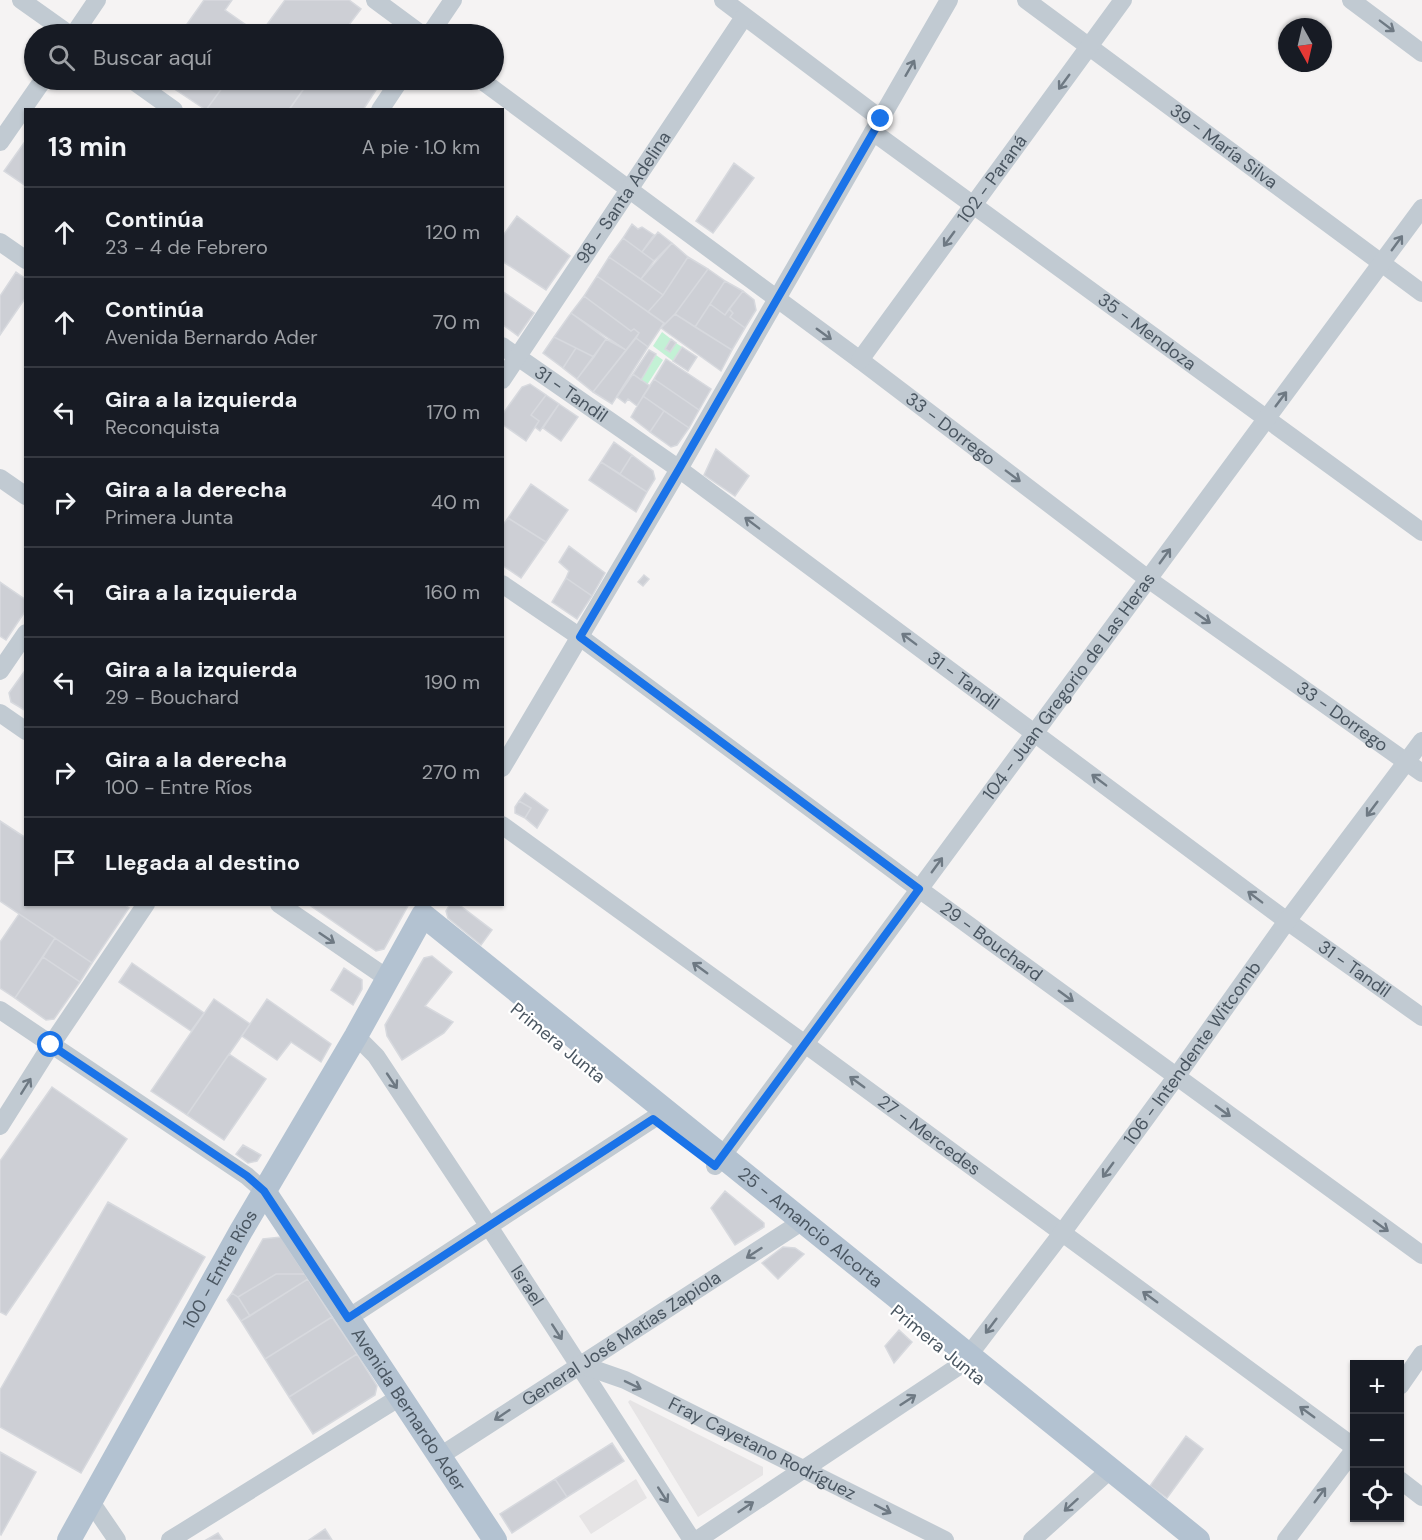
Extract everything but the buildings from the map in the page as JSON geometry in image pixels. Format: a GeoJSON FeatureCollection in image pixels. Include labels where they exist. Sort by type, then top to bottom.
{"type":"FeatureCollection","features":[{"type":"Feature","properties":{"kind":"main road","name":"100 - Entre Ríos"},"geometry":{"type":"LineString","coordinates":[[69,1540],[264,1191],[356,1036],[422,916]]}},
{"type":"Feature","properties":{"kind":"main road","name":"Primera Junta"},"geometry":{"type":"LineString","coordinates":[[422,916],[658,1114],[1106,1473],[1177,1540]]}},
{"type":"Feature","properties":{"kind":"main road","name":"Avenida Bernardo Ader"},"geometry":{"type":"LineString","coordinates":[[264,1191],[495,1540]]}},
{"type":"Feature","properties":{"kind":"main road"},"geometry":{"type":"LineString","coordinates":[[1106,1473],[1198,1540]]}},
{"type":"Feature","properties":{"kind":"street"},"geometry":{"type":"LineString","coordinates":[[21,0],[55,24]]}},
{"type":"Feature","properties":{"kind":"street"},"geometry":{"type":"LineString","coordinates":[[81,24],[97,0]]}},
{"type":"Feature","properties":{"kind":"street"},"geometry":{"type":"LineString","coordinates":[[375,0],[407,24]]}},
{"type":"Feature","properties":{"kind":"street"},"geometry":{"type":"LineString","coordinates":[[437,24],[453,0]]}},
{"type":"Feature","properties":{"kind":"street","name":"35 - Mendoza"},"geometry":{"type":"LineString","coordinates":[[723,0],[974,204],[1265,420],[1422,532]]}},
{"type":"Feature","properties":{"kind":"street"},"geometry":{"type":"LineString","coordinates":[[504,765],[679,469],[949,0]]}},
{"type":"Feature","properties":{"kind":"street","name":"39 - María Silva"},"geometry":{"type":"LineString","coordinates":[[1026,0],[1422,293]]}},
{"type":"Feature","properties":{"kind":"street","name":"102 - Paraná"},"geometry":{"type":"LineString","coordinates":[[860,360],[1123,0]]}},
{"type":"Feature","properties":{"kind":"street"},"geometry":{"type":"LineString","coordinates":[[1351,0],[1422,52]]}},
{"type":"Feature","properties":{"kind":"street","name":"98 - Santa Adelina"},"geometry":{"type":"LineString","coordinates":[[504,377],[744,16]]}},
{"type":"Feature","properties":{"kind":"street"},"geometry":{"type":"LineString","coordinates":[[0,142],[36,90]]}},
{"type":"Feature","properties":{"kind":"street"},"geometry":{"type":"LineString","coordinates":[[146,90],[171,108]]}},
{"type":"Feature","properties":{"kind":"street"},"geometry":{"type":"LineString","coordinates":[[381,108],[393,90]]}},
{"type":"Feature","properties":{"kind":"street","name":"33 - Dorrego"},"geometry":{"type":"LineString","coordinates":[[495,90],[860,360],[1148,579],[1415,768]]}},
{"type":"Feature","properties":{"kind":"street","name":"104 - Juan Gregorio de Las Heras"},"geometry":{"type":"LineString","coordinates":[[718,1161],[1422,208]]}},
{"type":"Feature","properties":{"kind":"street"},"geometry":{"type":"LineString","coordinates":[[0,242],[24,259]]}},
{"type":"Feature","properties":{"kind":"street","name":"31 - Tandil"},"geometry":{"type":"LineString","coordinates":[[504,347],[679,469],[1287,921],[1422,1017]]}},
{"type":"Feature","properties":{"kind":"street"},"geometry":{"type":"LineString","coordinates":[[0,478],[24,495]]}},
{"type":"Feature","properties":{"kind":"street","name":"29 - Bouchard"},"geometry":{"type":"LineString","coordinates":[[504,585],[580,637],[919,889],[1422,1255]]}},
{"type":"Feature","properties":{"kind":"street"},"geometry":{"type":"LineString","coordinates":[[0,671],[24,636]]}},
{"type":"Feature","properties":{"kind":"street"},"geometry":{"type":"LineString","coordinates":[[0,713],[24,729]]}},
{"type":"Feature","properties":{"kind":"street","name":"106 - Intendente Witcomb"},"geometry":{"type":"LineString","coordinates":[[697,1540],[966,1360],[1062,1233],[1287,921],[1415,768],[1422,741]]}},
{"type":"Feature","properties":{"kind":"street","name":"27 - Mercedes"},"geometry":{"type":"LineString","coordinates":[[504,826],[805,1044],[1350,1445]]}},
{"type":"Feature","properties":{"kind":"street"},"geometry":{"type":"LineString","coordinates":[[0,1126],[51,1045],[145,906]]}},
{"type":"Feature","properties":{"kind":"street"},"geometry":{"type":"LineString","coordinates":[[282,906],[387,978]]}},
{"type":"Feature","properties":{"kind":"street"},"geometry":{"type":"LineString","coordinates":[[0,1010],[247,1176],[264,1191]]}},
{"type":"Feature","properties":{"kind":"street","name":"Israel"},"geometry":{"type":"LineString","coordinates":[[356,1036],[376,1056],[692,1540]]}},
{"type":"Feature","properties":{"kind":"street"},"geometry":{"type":"LineString","coordinates":[[348,1318],[658,1114]]}},
{"type":"Feature","properties":{"kind":"street","name":"General José Matías Zapiola"},"geometry":{"type":"LineString","coordinates":[[440,1456],[797,1224]]}},
{"type":"Feature","properties":{"kind":"street"},"geometry":{"type":"LineString","coordinates":[[1404,1380],[1422,1354]]}},
{"type":"Feature","properties":{"kind":"street","name":"Fray Cayetano Rodríguez"},"geometry":{"type":"LineString","coordinates":[[579,1364],[625,1380],[945,1540]]}},
{"type":"Feature","properties":{"kind":"street"},"geometry":{"type":"LineString","coordinates":[[170,1540],[400,1396]]}},
{"type":"Feature","properties":{"kind":"street"},"geometry":{"type":"LineString","coordinates":[[1286,1540],[1350,1453]]}},
{"type":"Feature","properties":{"kind":"street"},"geometry":{"type":"LineString","coordinates":[[1032,1540],[1106,1473]]}},
{"type":"Feature","properties":{"kind":"street"},"geometry":{"type":"LineString","coordinates":[[1404,1483],[1422,1497]]}},
{"type":"Feature","properties":{"kind":"street"},"geometry":{"type":"LineString","coordinates":[[91,1502],[117,1540]]}},
{"type":"Feature","properties":{"kind":"shaded area"},"geometry":{"type":"Polygon","coordinates":[[[630,1400],[763,1467],[763,1475],[698,1517],[628,1402],[630,1400]]]}},
{"type":"Feature","properties":{"kind":"shaded area"},"geometry":{"type":"Polygon","coordinates":[[[636,1479],[647,1498],[591,1534],[579,1516],[636,1479]]]}},
{"type":"Feature","properties":{"kind":"green space"},"geometry":{"type":"Polygon","coordinates":[[[662,332],[671,339],[665,349],[670,352],[676,343],[682,347],[673,361],[653,346],[662,332]]]}},
{"type":"Feature","properties":{"kind":"green space"},"geometry":{"type":"Polygon","coordinates":[[[656,355],[663,360],[647,385],[641,380],[656,355]]]}},
{"type":"Feature","properties":{"kind":"route"},"geometry":{"type":"LineString","coordinates":[[51,1045],[247,1176],[264,1191],[348,1318],[653,1119],[715,1166],[919,889],[580,637],[881,119]]}}]}
